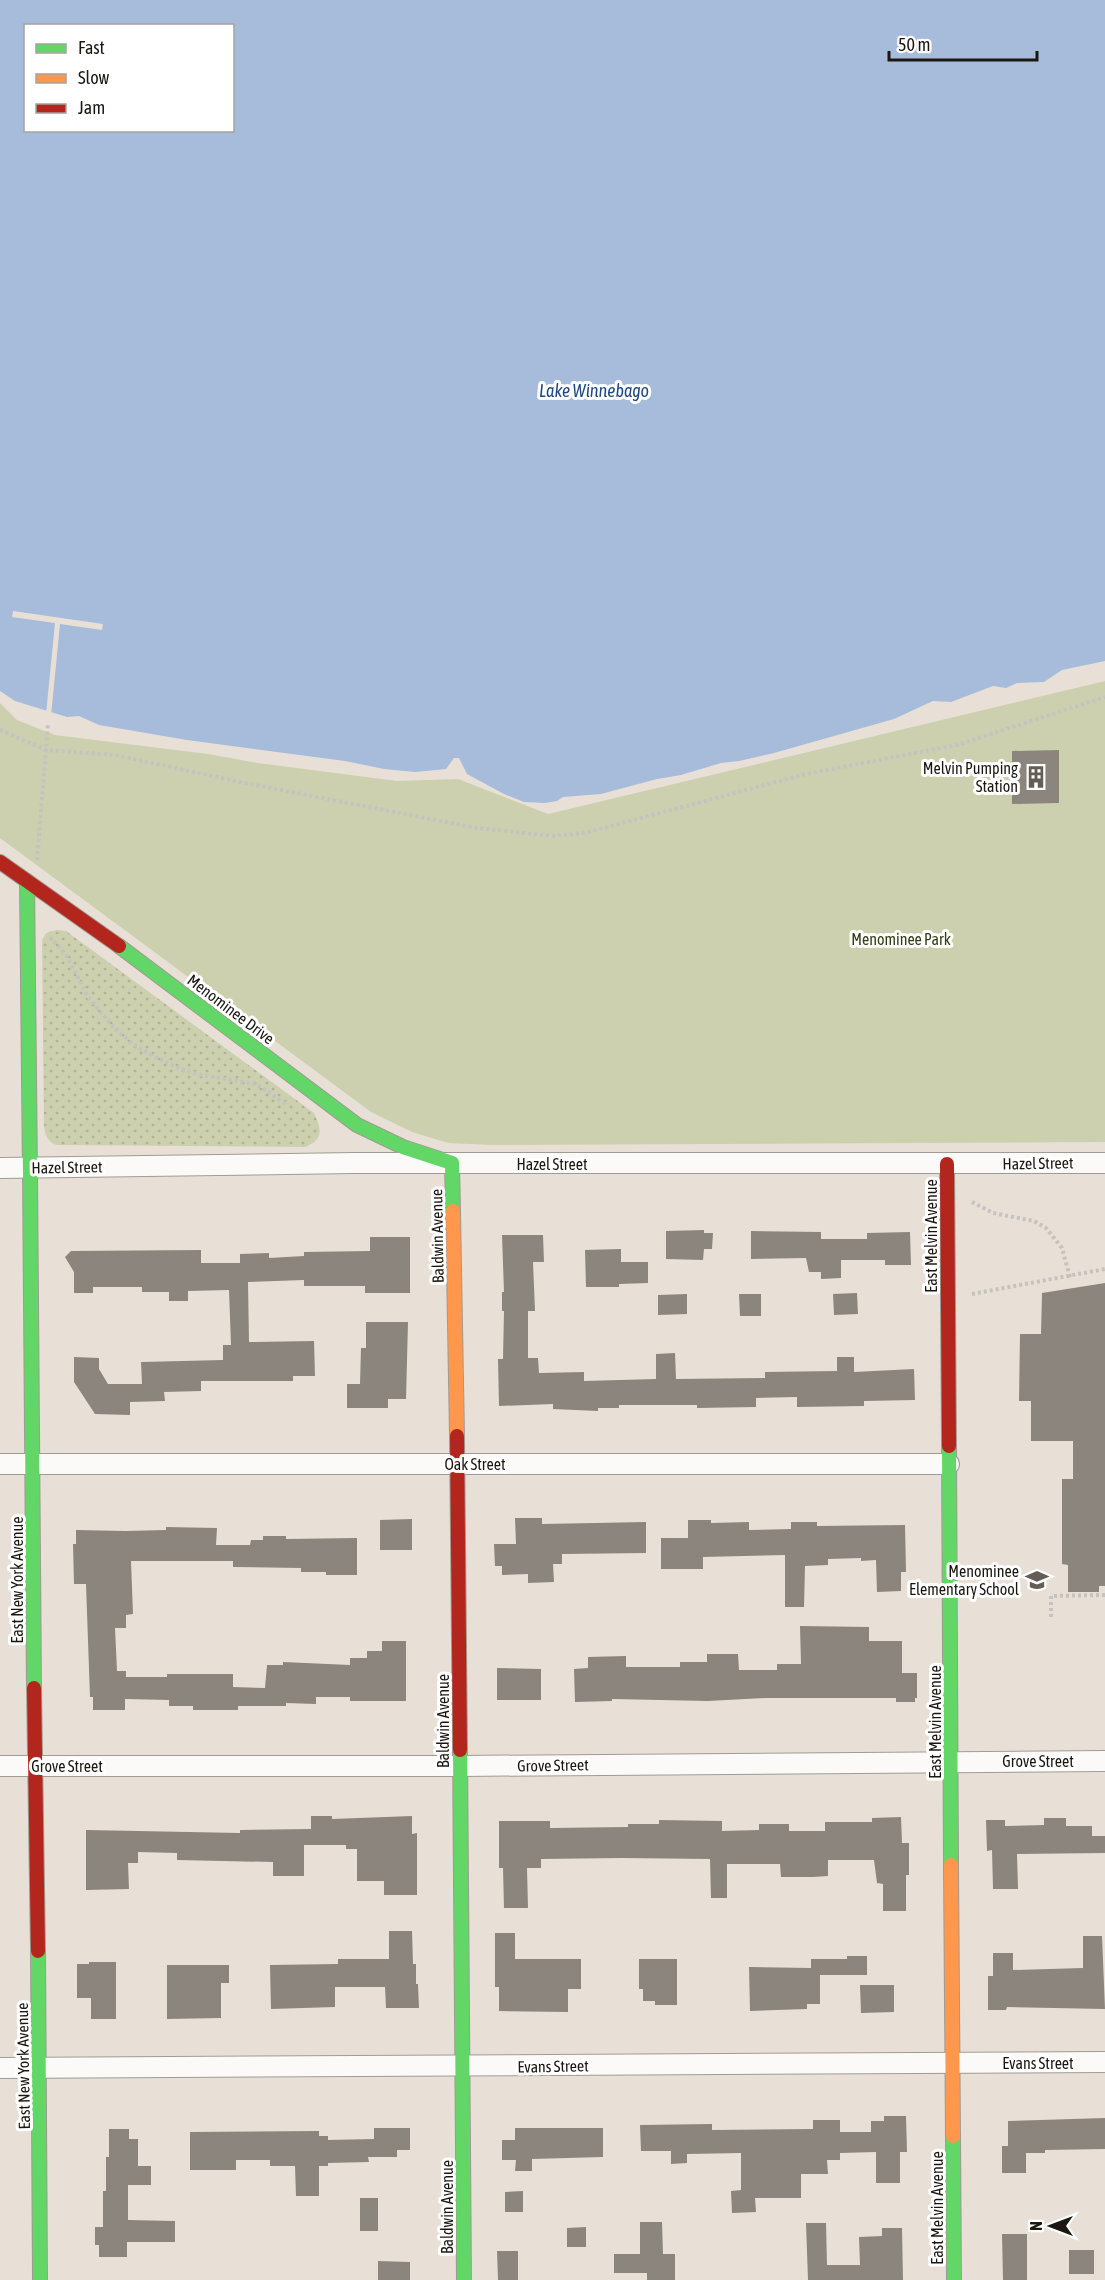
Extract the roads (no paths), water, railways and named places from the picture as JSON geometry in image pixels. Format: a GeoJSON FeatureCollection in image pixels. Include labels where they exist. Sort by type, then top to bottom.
{"type":"FeatureCollection","features":[{"type":"Feature","properties":{"kind":"street","name":"Menominee Drive"},"geometry":{"type":"LineString","coordinates":[[0,862],[106,936],[357,1125],[411,1151],[452,1163]]}},
{"type":"Feature","properties":{"kind":"street","name":"East New York Avenue"},"geometry":{"type":"LineString","coordinates":[[29,882],[29,1167],[34,1464],[33,1766],[40,2068],[40,2280]]}},
{"type":"Feature","properties":{"kind":"street","name":"Hazel Street"},"geometry":{"type":"LineString","coordinates":[[0,1168],[452,1163],[1105,1163]]}},
{"type":"Feature","properties":{"kind":"street","name":"Baldwin Avenue"},"geometry":{"type":"LineString","coordinates":[[452,1163],[458,1464],[464,2280]]}},
{"type":"Feature","properties":{"kind":"street","name":"East Melvin Avenue"},"geometry":{"type":"LineString","coordinates":[[948,1164],[954,2280]]}},
{"type":"Feature","properties":{"kind":"street","name":"Oak Street"},"geometry":{"type":"LineString","coordinates":[[0,1464],[950,1464]]}},
{"type":"Feature","properties":{"kind":"street","name":"Grove Street"},"geometry":{"type":"LineString","coordinates":[[0,1766],[460,1766],[1105,1761]]}},
{"type":"Feature","properties":{"kind":"street","name":"Evans Street"},"geometry":{"type":"LineString","coordinates":[[0,2068],[1105,2062]]}},
{"type":"Feature","properties":{"kind":"water","name":"Lake Winnebago"},"geometry":{"type":"Polygon","coordinates":[[[0,0],[1105,0],[1105,661],[1062,670],[1044,682],[1017,683],[1006,688],[993,686],[951,702],[933,701],[894,719],[774,753],[721,763],[601,794],[563,797],[557,801],[545,803],[524,802],[504,794],[467,774],[459,758],[454,758],[446,769],[415,772],[384,769],[345,761],[187,740],[99,725],[79,716],[67,717],[15,701],[0,691],[0,0]]]}},
{"type":"Feature","properties":{"kind":"place","name":"Melvin Pumping Station"},"geometry":{"type":"Point","coordinates":[1036,777]}},
{"type":"Feature","properties":{"kind":"place","name":"Menominee Elementary School"},"geometry":{"type":"Point","coordinates":[1037,1580]}},
{"type":"Feature","properties":{"kind":"park label","name":"Menominee Park"},"geometry":{"type":"Point","coordinates":[901,939]}}]}
